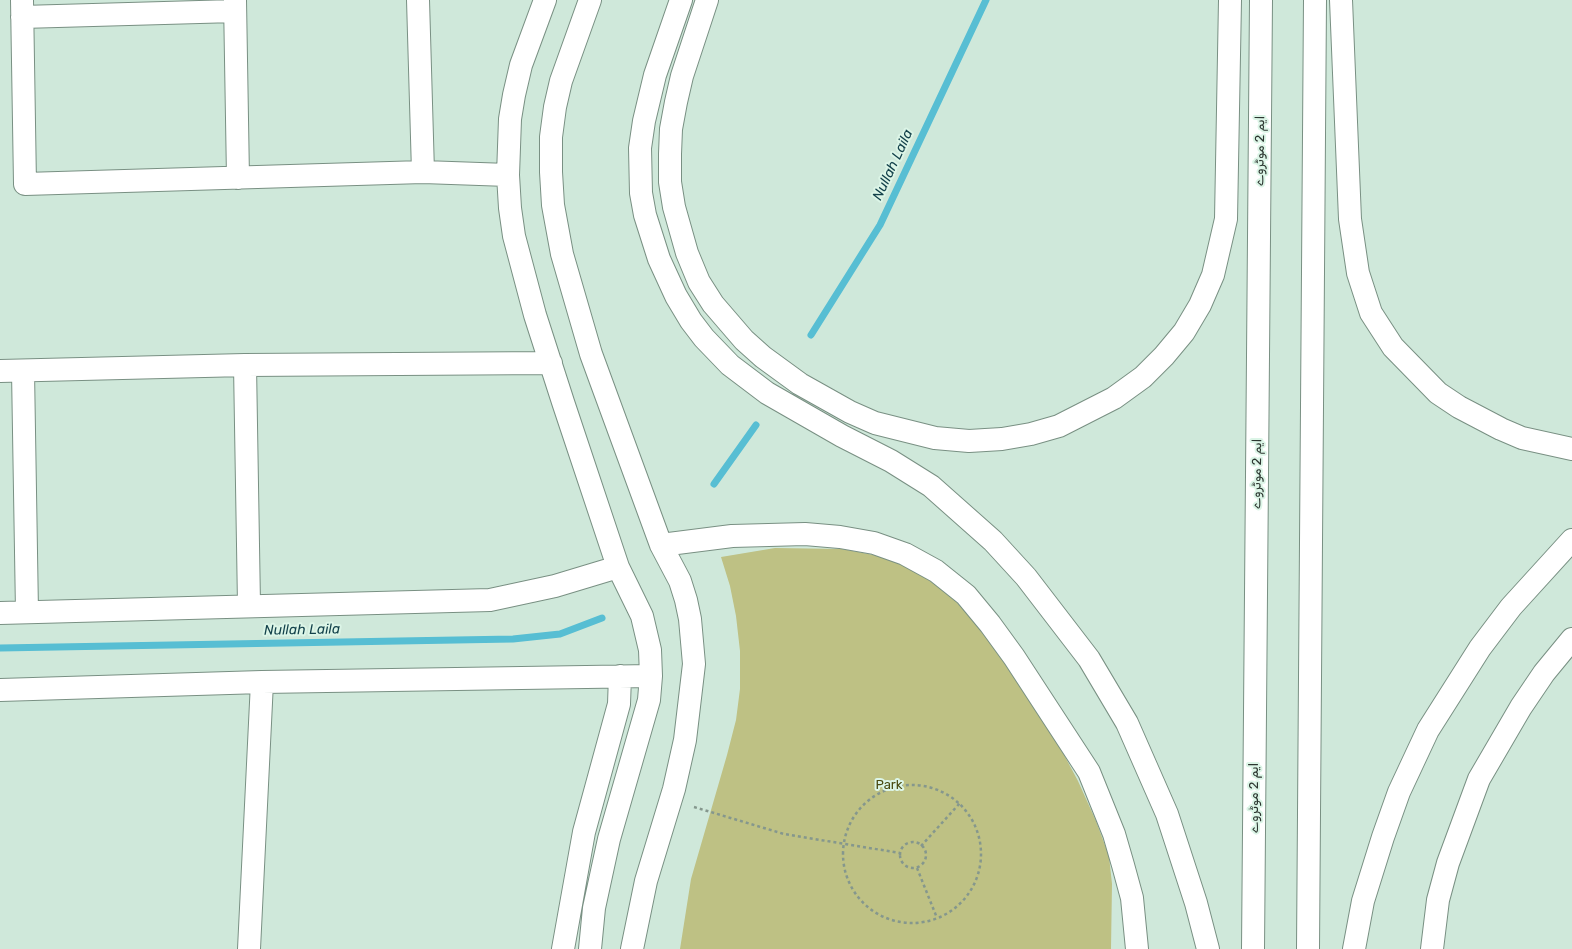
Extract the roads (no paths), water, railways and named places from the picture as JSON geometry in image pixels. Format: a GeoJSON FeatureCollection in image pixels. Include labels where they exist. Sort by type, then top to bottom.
{"type":"FeatureCollection","features":[{"type":"Feature","properties":{"kind":"main road"},"geometry":{"type":"LineString","coordinates":[[418,0],[423,172]]}},
{"type":"Feature","properties":{"kind":"main road"},"geometry":{"type":"LineString","coordinates":[[545,0],[522,66],[514,95],[510,119],[508,175],[510,208],[517,250],[550,362],[618,567],[642,616],[650,650],[651,676],[649,700],[604,865],[594,908],[590,949]]}},
{"type":"Feature","properties":{"kind":"main road"},"geometry":{"type":"LineString","coordinates":[[590,0],[560,81],[555,107],[551,137],[553,205],[562,254],[590,354],[661,545],[680,581],[686,600],[691,626],[694,664],[685,740],[670,800],[646,881],[632,949]]}},
{"type":"Feature","properties":{"kind":"main road"},"geometry":{"type":"LineString","coordinates":[[681,0],[655,75],[644,121],[640,148],[641,187],[645,215],[659,259],[676,296],[691,321],[704,338],[730,365],[767,393],[842,436],[891,461],[931,486],[993,541],[1042,597],[1089,659],[1115,700],[1137,744],[1159,793],[1176,840],[1208,949]]}},
{"type":"Feature","properties":{"kind":"main road"},"geometry":{"type":"LineString","coordinates":[[706,0],[682,76],[676,102],[671,128],[670,182],[674,207],[686,253],[713,304],[739,335],[763,357],[800,384],[850,412],[875,422],[935,438],[969,441],[1002,439],[1031,434],[1059,426],[1114,398],[1143,377],[1164,356],[1184,332],[1200,306],[1213,275],[1226,219],[1230,0]]}},
{"type":"Feature","properties":{"kind":"main road","name":"ایم 2 موٹروے"},"geometry":{"type":"LineString","coordinates":[[1253,949],[1261,0]]}},
{"type":"Feature","properties":{"kind":"main road"},"geometry":{"type":"LineString","coordinates":[[1308,949],[1315,0]]}},
{"type":"Feature","properties":{"kind":"main road"},"geometry":{"type":"LineString","coordinates":[[1341,0],[1350,219],[1358,273],[1371,313],[1393,347],[1423,379],[1443,396],[1501,429],[1522,438],[1572,449]]}},
{"type":"Feature","properties":{"kind":"main road"},"geometry":{"type":"LineString","coordinates":[[238,178],[235,6],[22,9],[25,184],[238,178],[423,172],[508,175]]}},
{"type":"Feature","properties":{"kind":"main road"},"geometry":{"type":"LineString","coordinates":[[0,371],[245,365],[550,362]]}},
{"type":"Feature","properties":{"kind":"main road"},"geometry":{"type":"LineString","coordinates":[[245,365],[249,606]]}},
{"type":"Feature","properties":{"kind":"main road"},"geometry":{"type":"LineString","coordinates":[[23,371],[27,612]]}},
{"type":"Feature","properties":{"kind":"main road"},"geometry":{"type":"LineString","coordinates":[[661,545],[732,536],[805,534],[840,537],[874,544],[906,554],[936,571],[966,596],[1014,656],[1089,772],[1104,806],[1132,898],[1137,949]]}},
{"type":"Feature","properties":{"kind":"main road"},"geometry":{"type":"LineString","coordinates":[[1354,949],[1363,901],[1383,837],[1399,792],[1428,730],[1480,648],[1520,597],[1572,540]]}},
{"type":"Feature","properties":{"kind":"main road"},"geometry":{"type":"LineString","coordinates":[[0,613],[490,600],[555,586],[618,567]]}},
{"type":"Feature","properties":{"kind":"main road"},"geometry":{"type":"LineString","coordinates":[[1432,949],[1438,900],[1448,863],[1479,779],[1521,707],[1544,673],[1572,639]]}},
{"type":"Feature","properties":{"kind":"main road"},"geometry":{"type":"LineString","coordinates":[[563,949],[584,832],[619,704],[620,676]]}},
{"type":"Feature","properties":{"kind":"main road"},"geometry":{"type":"LineString","coordinates":[[0,690],[262,682],[651,676]]}},
{"type":"Feature","properties":{"kind":"main road"},"geometry":{"type":"LineString","coordinates":[[249,949],[262,682]]}},
{"type":"Feature","properties":{"kind":"waterway","name":"Nullah Laila"},"geometry":{"type":"LineString","coordinates":[[811,335],[880,225],[986,0]]}},
{"type":"Feature","properties":{"kind":"waterway","name":"Nullah Laila"},"geometry":{"type":"LineString","coordinates":[[714,484],[756,425]]}},
{"type":"Feature","properties":{"kind":"waterway","name":"Nullah Laila"},"geometry":{"type":"LineString","coordinates":[[0,648],[513,639],[560,634],[602,618]]}},
{"type":"Feature","properties":{"kind":"park label","name":"Park"},"geometry":{"type":"Point","coordinates":[889,785]}}]}
